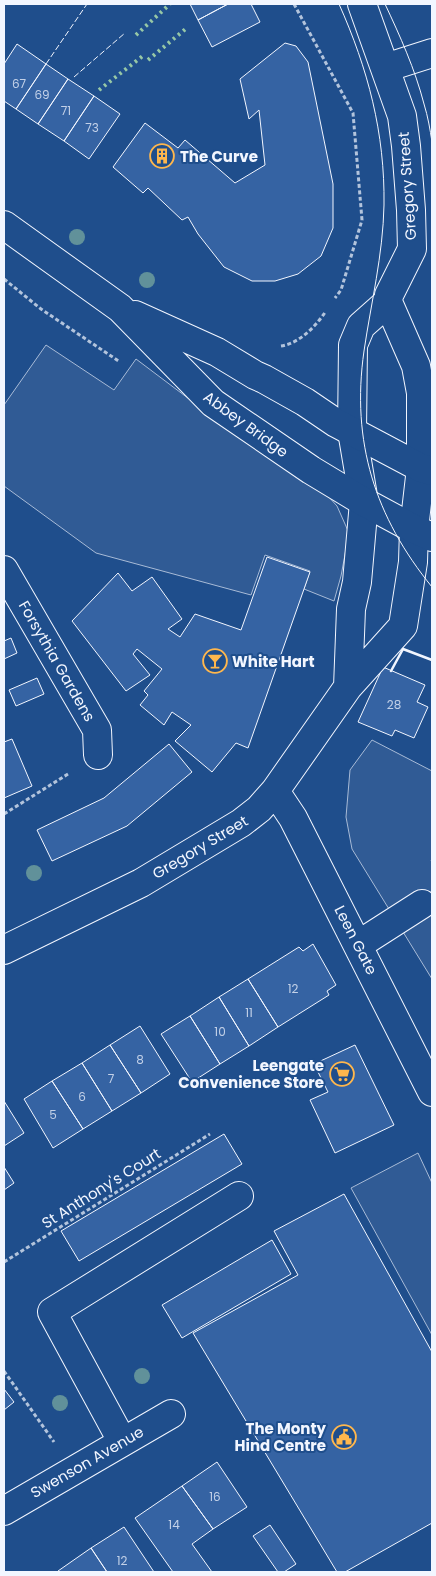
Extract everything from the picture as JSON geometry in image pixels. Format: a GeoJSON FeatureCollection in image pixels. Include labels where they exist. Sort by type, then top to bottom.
{"type":"FeatureCollection","features":[{"type":"Feature","properties":{"kind":"street","name":"Gregory Street"},"geometry":{"type":"LineString","coordinates":[[345,4],[385,68]]}},
{"type":"Feature","properties":{"kind":"street","name":"Gregory Street"},"geometry":{"type":"LineString","coordinates":[[4,950],[157,873],[241,823],[259,809],[275,791],[348,687],[403,626],[413,562],[423,533],[427,470],[421,392],[416,366],[388,302],[389,295],[412,249],[406,146],[402,116],[362,4]]}},
{"type":"Feature","properties":{"kind":"street"},"geometry":{"type":"LineString","coordinates":[[385,68],[432,53]]}},
{"type":"Feature","properties":{"kind":"street","name":"Abbey Bridge"},"geometry":{"type":"LineString","coordinates":[[4,225],[120,308],[213,403],[312,470],[364,502],[423,533]]}},
{"type":"Feature","properties":{"kind":"street","name":"Gregory Street"},"geometry":{"type":"LineString","coordinates":[[348,687],[350,609],[357,582],[364,502],[352,431],[353,345],[360,326],[388,302]]}},
{"type":"Feature","properties":{"kind":"street","name":"Abbey Bridge"},"geometry":{"type":"LineString","coordinates":[[120,308],[217,352],[352,431],[427,470]]}},
{"type":"Feature","properties":{"kind":"street","name":"Forsythia Gardens"},"geometry":{"type":"LineString","coordinates":[[4,570],[98,730],[98,754]]}},
{"type":"Feature","properties":{"kind":"street","name":"Leen Gate"},"geometry":{"type":"LineString","coordinates":[[275,791],[293,818],[432,1092]]}},
{"type":"Feature","properties":{"kind":"street"},"geometry":{"type":"LineString","coordinates":[[358,945],[422,904]]}},
{"type":"Feature","properties":{"kind":"street"},"geometry":{"type":"LineString","coordinates":[[122,1442],[52,1312],[239,1196]]}},
{"type":"Feature","properties":{"kind":"street","name":"Swenson Avenue"},"geometry":{"type":"LineString","coordinates":[[4,1510],[171,1414]]}},
{"type":"Feature","properties":{"kind":"path"},"geometry":{"type":"LineString","coordinates":[[294,4],[354,113],[362,220],[341,290],[335,298]]}},
{"type":"Feature","properties":{"kind":"path"},"geometry":{"type":"LineString","coordinates":[[4,279],[40,309],[121,363]]}},
{"type":"Feature","properties":{"kind":"path"},"geometry":{"type":"LineString","coordinates":[[291,344],[318,322],[329,306]]}},
{"type":"Feature","properties":{"kind":"path"},"geometry":{"type":"LineString","coordinates":[[4,814],[98,754]]}},
{"type":"Feature","properties":{"kind":"path","name":"St Anthony's Court"},"geometry":{"type":"LineString","coordinates":[[4,1262],[210,1134]]}},
{"type":"Feature","properties":{"kind":"path"},"geometry":{"type":"LineString","coordinates":[[4,1371],[74,1470]]}},
{"type":"Feature","properties":{"kind":"shaded area"},"geometry":{"type":"Polygon","coordinates":[[[46,345],[114,390],[136,359],[229,429],[327,495],[337,506],[349,533],[334,601],[304,589],[310,571],[265,555],[251,595],[96,553],[4,486],[4,405],[46,345]]]}},
{"type":"Feature","properties":{"kind":"shaded area"},"geometry":{"type":"Polygon","coordinates":[[[372,740],[432,771],[432,979],[352,849],[346,817],[350,770],[372,740]]]}},
{"type":"Feature","properties":{"kind":"shaded area"},"geometry":{"type":"Polygon","coordinates":[[[418,1153],[432,1183],[432,1335],[351,1188],[418,1153]]]}},
{"type":"Feature","properties":{"kind":"building"},"geometry":{"type":"Polygon","coordinates":[[[190,4],[228,4],[198,20],[190,4]]]}},
{"type":"Feature","properties":{"kind":"building"},"geometry":{"type":"Polygon","coordinates":[[[228,4],[251,4],[260,22],[212,47],[198,20],[228,4]]]}},
{"type":"Feature","properties":{"kind":"building","name":"The Curve"},"geometry":{"type":"Polygon","coordinates":[[[285,43],[296,46],[308,62],[333,184],[333,228],[321,256],[298,274],[275,281],[252,281],[224,267],[198,234],[188,217],[182,220],[148,188],[143,193],[113,167],[145,123],[178,148],[185,140],[235,183],[265,165],[259,110],[249,119],[240,79],[285,43]]]}},
{"type":"Feature","properties":{"kind":"building"},"geometry":{"type":"Polygon","coordinates":[[[17,44],[46,64],[16,109],[4,101],[4,64],[17,44]]]}},
{"type":"Feature","properties":{"kind":"building"},"geometry":{"type":"Polygon","coordinates":[[[46,64],[68,79],[38,124],[16,109],[46,64]]]}},
{"type":"Feature","properties":{"kind":"building"},"geometry":{"type":"Polygon","coordinates":[[[68,79],[94,96],[64,141],[38,124],[68,79]]]}},
{"type":"Feature","properties":{"kind":"building"},"geometry":{"type":"Polygon","coordinates":[[[94,96],[120,114],[89,159],[64,141],[94,96]]]}},
{"type":"Feature","properties":{"kind":"building","name":"White Hart"},"geometry":{"type":"Polygon","coordinates":[[[267,557],[310,572],[248,748],[236,743],[212,772],[175,741],[191,725],[172,712],[164,725],[140,705],[148,695],[144,691],[162,669],[137,649],[133,654],[150,675],[126,691],[72,621],[118,573],[132,591],[152,577],[182,619],[168,629],[180,637],[195,614],[241,630],[267,557]]]}},
{"type":"Feature","properties":{"kind":"building"},"geometry":{"type":"Polygon","coordinates":[[[11,638],[17,653],[4,659],[4,641],[11,638]]]}},
{"type":"Feature","properties":{"kind":"building"},"geometry":{"type":"Polygon","coordinates":[[[383,667],[425,685],[417,702],[428,707],[414,738],[395,730],[392,736],[358,722],[383,667]]]}},
{"type":"Feature","properties":{"kind":"building"},"geometry":{"type":"Polygon","coordinates":[[[37,678],[44,694],[16,706],[9,690],[37,678]]]}},
{"type":"Feature","properties":{"kind":"building"},"geometry":{"type":"Polygon","coordinates":[[[12,739],[32,786],[4,798],[4,742],[12,739]]]}},
{"type":"Feature","properties":{"kind":"building"},"geometry":{"type":"Polygon","coordinates":[[[169,744],[192,772],[127,826],[52,861],[37,830],[104,798],[169,744]]]}},
{"type":"Feature","properties":{"kind":"building"},"geometry":{"type":"Polygon","coordinates":[[[313,944],[336,985],[327,991],[329,995],[278,1027],[248,979],[299,947],[303,951],[313,944]]]}},
{"type":"Feature","properties":{"kind":"building"},"geometry":{"type":"Polygon","coordinates":[[[248,979],[278,1027],[249,1046],[219,997],[248,979]]]}},
{"type":"Feature","properties":{"kind":"building"},"geometry":{"type":"Polygon","coordinates":[[[219,997],[249,1046],[220,1064],[190,1016],[219,997]]]}},
{"type":"Feature","properties":{"kind":"building"},"geometry":{"type":"Polygon","coordinates":[[[190,1016],[220,1064],[192,1082],[161,1034],[190,1016]]]}},
{"type":"Feature","properties":{"kind":"building"},"geometry":{"type":"Polygon","coordinates":[[[140,1026],[170,1074],[141,1093],[110,1045],[140,1026]]]}},
{"type":"Feature","properties":{"kind":"building"},"geometry":{"type":"Polygon","coordinates":[[[110,1045],[141,1093],[112,1111],[82,1063],[110,1045]]]}},
{"type":"Feature","properties":{"kind":"building"},"geometry":{"type":"Polygon","coordinates":[[[355,1045],[394,1125],[335,1153],[310,1100],[328,1092],[314,1064],[355,1045]]]}},
{"type":"Feature","properties":{"kind":"building"},"geometry":{"type":"Polygon","coordinates":[[[82,1063],[112,1111],[83,1129],[52,1081],[82,1063]]]}},
{"type":"Feature","properties":{"kind":"building"},"geometry":{"type":"Polygon","coordinates":[[[52,1081],[83,1129],[53,1148],[24,1099],[52,1081]]]}},
{"type":"Feature","properties":{"kind":"building"},"geometry":{"type":"Polygon","coordinates":[[[4,1101],[24,1133],[4,1146],[4,1101]]]}},
{"type":"Feature","properties":{"kind":"building"},"geometry":{"type":"Polygon","coordinates":[[[224,1134],[242,1164],[79,1261],[61,1231],[224,1134]]]}},
{"type":"Feature","properties":{"kind":"building"},"geometry":{"type":"Polygon","coordinates":[[[4,1167],[14,1183],[4,1190],[4,1167]]]}},
{"type":"Feature","properties":{"kind":"building","name":"The Monty Hind Centre"},"geometry":{"type":"Polygon","coordinates":[[[344,1194],[432,1352],[432,1523],[345,1572],[337,1572],[193,1333],[298,1275],[274,1231],[344,1194]]]}},
{"type":"Feature","properties":{"kind":"building"},"geometry":{"type":"Polygon","coordinates":[[[272,1240],[291,1274],[182,1338],[162,1305],[272,1240]]]}},
{"type":"Feature","properties":{"kind":"building"},"geometry":{"type":"Polygon","coordinates":[[[4,1389],[14,1402],[4,1410],[4,1389]]]}},
{"type":"Feature","properties":{"kind":"building"},"geometry":{"type":"Polygon","coordinates":[[[217,1462],[247,1507],[213,1529],[182,1486],[217,1462]]]}},
{"type":"Feature","properties":{"kind":"building"},"geometry":{"type":"Polygon","coordinates":[[[182,1486],[213,1529],[192,1544],[212,1572],[173,1572],[135,1518],[182,1486]]]}},
{"type":"Feature","properties":{"kind":"building"},"geometry":{"type":"Polygon","coordinates":[[[270,1525],[296,1564],[284,1572],[278,1572],[253,1536],[270,1525]]]}},
{"type":"Feature","properties":{"kind":"building"},"geometry":{"type":"Polygon","coordinates":[[[124,1527],[154,1572],[107,1572],[91,1548],[124,1527]]]}},
{"type":"Feature","properties":{"kind":"building"},"geometry":{"type":"Polygon","coordinates":[[[91,1548],[107,1572],[58,1571],[91,1548]]]}},
{"type":"Feature","properties":{"kind":"tram line"},"geometry":{"type":"LineString","coordinates":[[339,4],[358,53],[373,102],[384,178],[381,242],[364,351],[361,384],[361,416],[365,447],[372,477],[382,506],[412,560],[432,587]]}},
{"type":"Feature","properties":{"kind":"tram line"},"geometry":{"type":"LineString","coordinates":[[385,4],[402,40],[416,78],[427,114],[432,142]]}},
{"type":"Feature","properties":{"kind":"hedge"},"geometry":{"type":"LineString","coordinates":[[136,35],[170,4]]}},
{"type":"Feature","properties":{"kind":"hedge"},"geometry":{"type":"LineString","coordinates":[[148,60],[188,27]]}},
{"type":"Feature","properties":{"kind":"hedge"},"geometry":{"type":"LineString","coordinates":[[99,90],[144,55]]}},
{"type":"Feature","properties":{"kind":"fence"},"geometry":{"type":"LineString","coordinates":[[46,64],[87,4]]}},
{"type":"Feature","properties":{"kind":"fence"},"geometry":{"type":"LineString","coordinates":[[74,77],[125,33]]}},
{"type":"Feature","properties":{"kind":"wall"},"geometry":{"type":"LineString","coordinates":[[391,671],[403,649],[432,660]]}},
{"type":"Feature","properties":{"kind":"place","name":"The Curve"},"geometry":{"type":"Point","coordinates":[162,156]}},
{"type":"Feature","properties":{"kind":"place","name":"White Hart"},"geometry":{"type":"Point","coordinates":[215,661]}},
{"type":"Feature","properties":{"kind":"place","name":"Leengate Convenience Store"},"geometry":{"type":"Point","coordinates":[342,1074]}},
{"type":"Feature","properties":{"kind":"place","name":"The Monty Hind Centre"},"geometry":{"type":"Point","coordinates":[344,1437]}}]}
